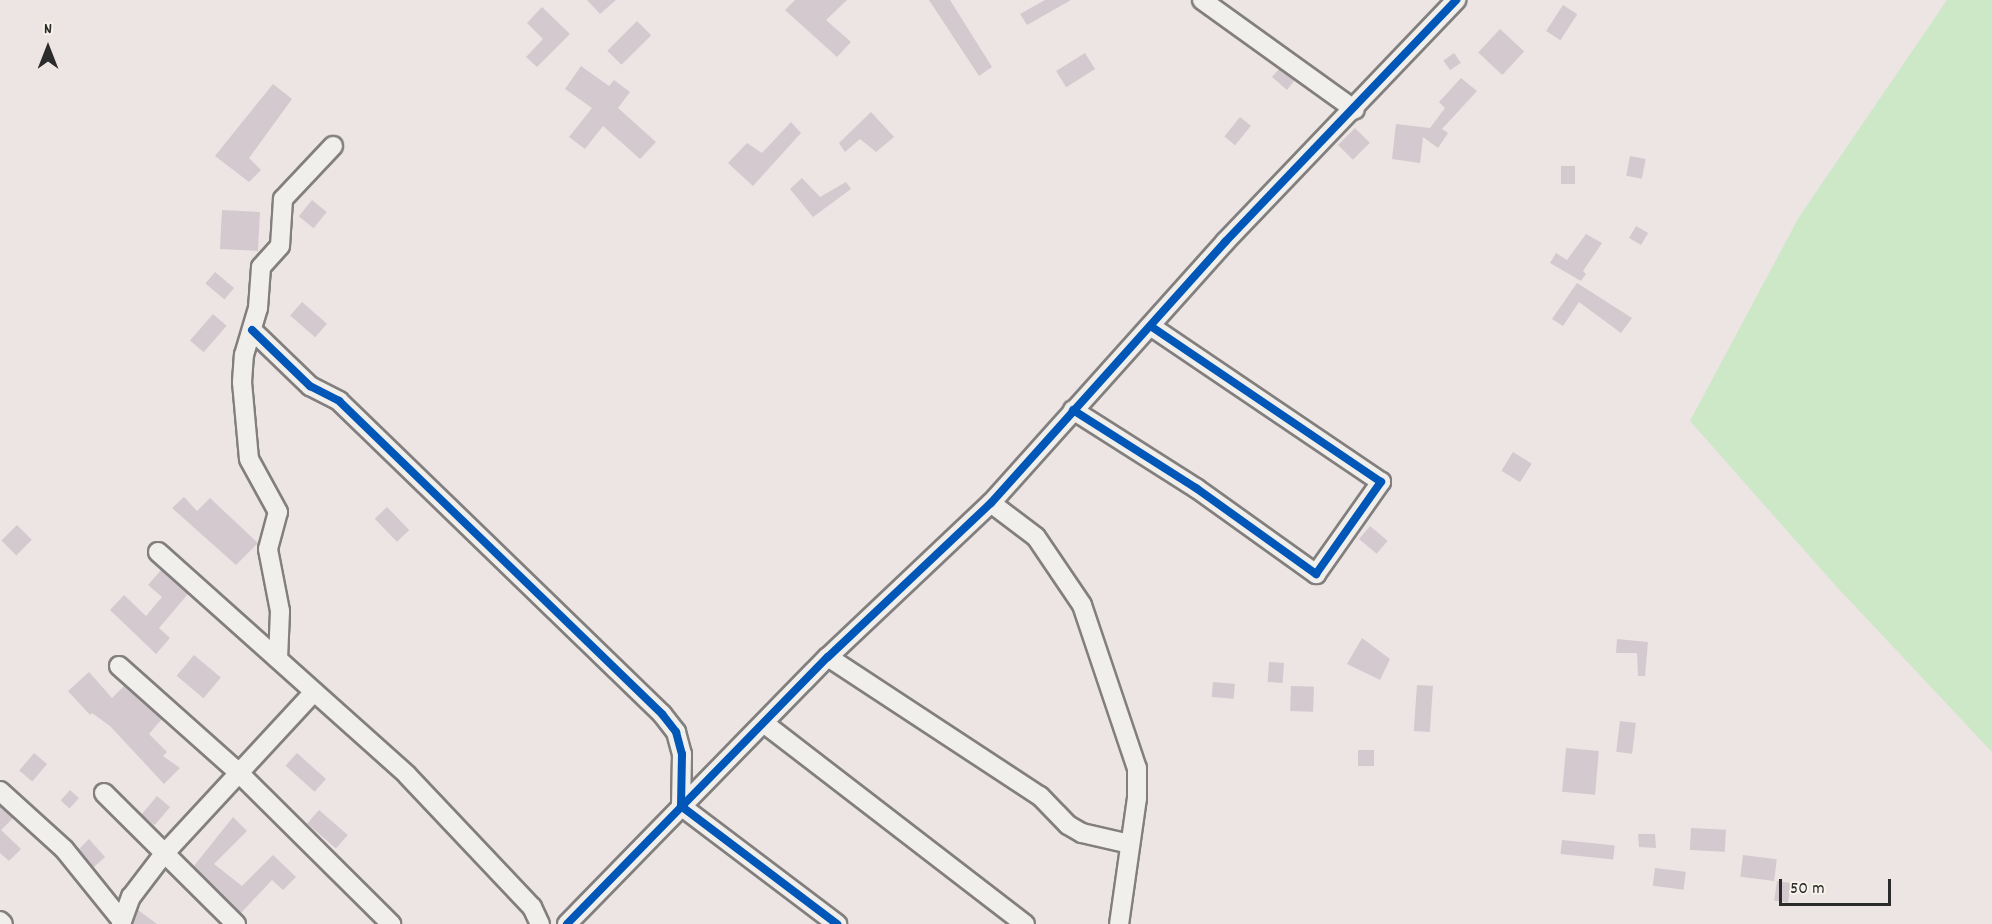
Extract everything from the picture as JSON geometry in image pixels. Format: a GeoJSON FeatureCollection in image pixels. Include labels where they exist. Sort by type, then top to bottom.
{"type":"FeatureCollection","features":[{"type":"Feature","properties":{"kind":"street"},"geometry":{"type":"LineString","coordinates":[[1202,0],[1354,110]]}},
{"type":"Feature","properties":{"kind":"street"},"geometry":{"type":"LineString","coordinates":[[567,924],[828,657],[991,502],[1073,410],[1152,327],[1225,242],[1354,110],[1456,0]]}},
{"type":"Feature","properties":{"kind":"street"},"geometry":{"type":"LineString","coordinates":[[278,659],[280,611],[268,549],[278,512],[252,470],[244,422],[244,364],[252,330],[261,267],[280,246],[283,199],[333,146]]}},
{"type":"Feature","properties":{"kind":"street"},"geometry":{"type":"LineString","coordinates":[[1073,410],[1196,488],[1316,574],[1381,482],[1152,327]]}},
{"type":"Feature","properties":{"kind":"street"},"geometry":{"type":"LineString","coordinates":[[252,330],[310,386],[339,401],[662,714],[676,732],[682,754],[681,806]]}},
{"type":"Feature","properties":{"kind":"street"},"geometry":{"type":"LineString","coordinates":[[991,502],[1036,537],[1082,605],[1137,768],[1119,924]]}},
{"type":"Feature","properties":{"kind":"street"},"geometry":{"type":"LineString","coordinates":[[158,552],[407,775],[471,839],[532,907],[540,924]]}},
{"type":"Feature","properties":{"kind":"street"},"geometry":{"type":"LineString","coordinates":[[828,657],[1040,796],[1068,825],[1082,833],[1130,844]]}},
{"type":"Feature","properties":{"kind":"street"},"geometry":{"type":"LineString","coordinates":[[119,666],[238,772],[391,924]]}},
{"type":"Feature","properties":{"kind":"street"},"geometry":{"type":"LineString","coordinates":[[122,922],[131,897],[163,855],[314,692]]}},
{"type":"Feature","properties":{"kind":"street"},"geometry":{"type":"LineString","coordinates":[[765,724],[1025,924]]}},
{"type":"Feature","properties":{"kind":"street"},"geometry":{"type":"LineString","coordinates":[[0,791],[64,849],[122,922]]}},
{"type":"Feature","properties":{"kind":"street"},"geometry":{"type":"LineString","coordinates":[[104,793],[163,855],[236,924]]}},
{"type":"Feature","properties":{"kind":"street"},"geometry":{"type":"LineString","coordinates":[[681,806],[837,924]]}},
{"type":"Feature","properties":{"kind":"green space"},"geometry":{"type":"Polygon","coordinates":[[[1947,0],[1992,0],[1992,752],[1835,585],[1690,421],[1799,217],[1947,0]]]}},
{"type":"Feature","properties":{"kind":"building"},"geometry":{"type":"Polygon","coordinates":[[[587,0],[616,0],[600,14],[587,0]]]}},
{"type":"Feature","properties":{"kind":"building"},"geometry":{"type":"Polygon","coordinates":[[[795,0],[847,0],[826,20],[851,42],[837,57],[785,10],[795,0]]]}},
{"type":"Feature","properties":{"kind":"building"},"geometry":{"type":"Polygon","coordinates":[[[929,0],[950,0],[992,67],[979,76],[929,0]]]}},
{"type":"Feature","properties":{"kind":"building"},"geometry":{"type":"Polygon","coordinates":[[[1045,0],[1071,0],[1027,25],[1020,14],[1045,0]]]}},
{"type":"Feature","properties":{"kind":"building"},"geometry":{"type":"Polygon","coordinates":[[[1563,5],[1577,14],[1560,40],[1546,31],[1563,5]]]}},
{"type":"Feature","properties":{"kind":"building"},"geometry":{"type":"Polygon","coordinates":[[[542,7],[570,34],[537,67],[526,57],[543,39],[527,23],[542,7]]]}},
{"type":"Feature","properties":{"kind":"building"},"geometry":{"type":"Polygon","coordinates":[[[637,21],[651,35],[621,65],[607,51],[637,21]]]}},
{"type":"Feature","properties":{"kind":"building"},"geometry":{"type":"Polygon","coordinates":[[[1500,29],[1524,52],[1502,75],[1478,52],[1500,29]]]}},
{"type":"Feature","properties":{"kind":"building"},"geometry":{"type":"Polygon","coordinates":[[[1085,53],[1095,69],[1066,87],[1056,71],[1085,53]]]}},
{"type":"Feature","properties":{"kind":"building"},"geometry":{"type":"Polygon","coordinates":[[[1454,53],[1461,63],[1450,70],[1443,60],[1454,53]]]}},
{"type":"Feature","properties":{"kind":"building"},"geometry":{"type":"Polygon","coordinates":[[[581,66],[609,86],[614,80],[630,92],[618,108],[656,142],[640,159],[603,126],[585,149],[569,137],[592,108],[565,89],[581,66]]]}},
{"type":"Feature","properties":{"kind":"building"},"geometry":{"type":"Polygon","coordinates":[[[1279,69],[1295,80],[1287,90],[1272,77],[1279,69]]]}},
{"type":"Feature","properties":{"kind":"building"},"geometry":{"type":"Polygon","coordinates":[[[1461,78],[1477,91],[1442,129],[1448,133],[1438,148],[1423,137],[1420,163],[1392,159],[1396,124],[1430,128],[1445,108],[1439,102],[1461,78]]]}},
{"type":"Feature","properties":{"kind":"building"},"geometry":{"type":"Polygon","coordinates":[[[273,84],[292,99],[249,158],[261,170],[249,182],[215,156],[273,84]]]}},
{"type":"Feature","properties":{"kind":"building"},"geometry":{"type":"Polygon","coordinates":[[[871,112],[894,137],[876,152],[860,139],[845,152],[839,143],[871,112]]]}},
{"type":"Feature","properties":{"kind":"building"},"geometry":{"type":"Polygon","coordinates":[[[1240,117],[1251,126],[1235,145],[1224,136],[1240,117]]]}},
{"type":"Feature","properties":{"kind":"building"},"geometry":{"type":"Polygon","coordinates":[[[791,122],[801,133],[753,186],[728,163],[747,143],[762,153],[791,122]]]}},
{"type":"Feature","properties":{"kind":"building"},"geometry":{"type":"Polygon","coordinates":[[[1355,128],[1370,143],[1353,160],[1338,145],[1355,128]]]}},
{"type":"Feature","properties":{"kind":"building"},"geometry":{"type":"Polygon","coordinates":[[[1630,156],[1646,159],[1642,179],[1626,176],[1630,156]]]}},
{"type":"Feature","properties":{"kind":"building"},"geometry":{"type":"Polygon","coordinates":[[[1561,166],[1575,166],[1575,184],[1561,184],[1561,166]]]}},
{"type":"Feature","properties":{"kind":"building"},"geometry":{"type":"Polygon","coordinates":[[[802,178],[820,197],[846,182],[851,189],[813,217],[790,189],[802,178]]]}},
{"type":"Feature","properties":{"kind":"building"},"geometry":{"type":"Polygon","coordinates":[[[312,200],[327,212],[314,228],[299,216],[312,200]]]}},
{"type":"Feature","properties":{"kind":"building"},"geometry":{"type":"Polygon","coordinates":[[[222,210],[260,212],[258,251],[220,249],[222,210]]]}},
{"type":"Feature","properties":{"kind":"building"},"geometry":{"type":"Polygon","coordinates":[[[1636,226],[1648,233],[1641,245],[1629,238],[1636,226]]]}},
{"type":"Feature","properties":{"kind":"building"},"geometry":{"type":"Polygon","coordinates":[[[1586,234],[1602,243],[1583,271],[1586,274],[1581,281],[1550,263],[1556,253],[1567,260],[1586,234]]]}},
{"type":"Feature","properties":{"kind":"building"},"geometry":{"type":"Polygon","coordinates":[[[215,272],[234,288],[225,300],[205,283],[215,272]]]}},
{"type":"Feature","properties":{"kind":"building"},"geometry":{"type":"Polygon","coordinates":[[[1577,283],[1632,318],[1621,333],[1579,302],[1563,326],[1552,319],[1577,283]]]}},
{"type":"Feature","properties":{"kind":"building"},"geometry":{"type":"Polygon","coordinates":[[[302,302],[327,324],[315,337],[290,316],[302,302]]]}},
{"type":"Feature","properties":{"kind":"building"},"geometry":{"type":"Polygon","coordinates":[[[213,314],[227,326],[204,352],[190,340],[213,314]]]}},
{"type":"Feature","properties":{"kind":"building"},"geometry":{"type":"Polygon","coordinates":[[[1513,452],[1532,464],[1520,482],[1501,471],[1513,452]]]}},
{"type":"Feature","properties":{"kind":"building"},"geometry":{"type":"Polygon","coordinates":[[[184,497],[197,511],[210,498],[258,543],[236,565],[172,508],[184,497]]]}},
{"type":"Feature","properties":{"kind":"building"},"geometry":{"type":"Polygon","coordinates":[[[387,507],[409,530],[397,542],[375,519],[387,507]]]}},
{"type":"Feature","properties":{"kind":"building"},"geometry":{"type":"Polygon","coordinates":[[[17,525],[32,540],[16,555],[1,541],[17,525]]]}},
{"type":"Feature","properties":{"kind":"building"},"geometry":{"type":"Polygon","coordinates":[[[1370,526],[1388,541],[1377,554],[1359,539],[1370,526]]]}},
{"type":"Feature","properties":{"kind":"building"},"geometry":{"type":"Polygon","coordinates":[[[161,570],[188,594],[159,628],[170,638],[156,654],[110,610],[124,595],[146,616],[162,597],[148,585],[161,570]]]}},
{"type":"Feature","properties":{"kind":"building"},"geometry":{"type":"Polygon","coordinates":[[[1362,638],[1390,659],[1380,680],[1347,664],[1362,638]]]}},
{"type":"Feature","properties":{"kind":"building"},"geometry":{"type":"Polygon","coordinates":[[[1617,639],[1648,642],[1645,676],[1638,676],[1637,653],[1616,653],[1617,639]]]}},
{"type":"Feature","properties":{"kind":"building"},"geometry":{"type":"Polygon","coordinates":[[[194,655],[221,677],[203,698],[177,676],[194,655]]]}},
{"type":"Feature","properties":{"kind":"building"},"geometry":{"type":"Polygon","coordinates":[[[1269,662],[1284,663],[1283,683],[1268,682],[1269,662]]]}},
{"type":"Feature","properties":{"kind":"building"},"geometry":{"type":"Polygon","coordinates":[[[89,672],[112,698],[124,686],[162,719],[149,734],[167,752],[163,756],[180,768],[164,784],[110,726],[92,713],[90,715],[68,691],[89,672]]]}},
{"type":"Feature","properties":{"kind":"building"},"geometry":{"type":"Polygon","coordinates":[[[1213,682],[1235,684],[1234,699],[1212,697],[1213,682]]]}},
{"type":"Feature","properties":{"kind":"building"},"geometry":{"type":"Polygon","coordinates":[[[1417,685],[1433,686],[1430,732],[1414,731],[1417,685]]]}},
{"type":"Feature","properties":{"kind":"building"},"geometry":{"type":"Polygon","coordinates":[[[1291,686],[1314,687],[1313,712],[1290,711],[1291,686]]]}},
{"type":"Feature","properties":{"kind":"building"},"geometry":{"type":"Polygon","coordinates":[[[1620,721],[1636,723],[1632,754],[1616,752],[1620,721]]]}},
{"type":"Feature","properties":{"kind":"building"},"geometry":{"type":"Polygon","coordinates":[[[1566,748],[1599,751],[1595,795],[1562,792],[1566,748]]]}},
{"type":"Feature","properties":{"kind":"building"},"geometry":{"type":"Polygon","coordinates":[[[1358,750],[1374,750],[1374,766],[1358,766],[1358,750]]]}},
{"type":"Feature","properties":{"kind":"building"},"geometry":{"type":"Polygon","coordinates":[[[34,753],[47,764],[32,782],[19,771],[34,753]]]}},
{"type":"Feature","properties":{"kind":"building"},"geometry":{"type":"Polygon","coordinates":[[[297,753],[326,779],[315,792],[286,766],[297,753]]]}},
{"type":"Feature","properties":{"kind":"building"},"geometry":{"type":"Polygon","coordinates":[[[70,790],[79,798],[70,808],[61,800],[70,790]]]}},
{"type":"Feature","properties":{"kind":"building"},"geometry":{"type":"Polygon","coordinates":[[[157,796],[170,807],[155,825],[142,814],[157,796]]]}},
{"type":"Feature","properties":{"kind":"building"},"geometry":{"type":"Polygon","coordinates":[[[0,806],[13,818],[1,830],[21,849],[9,861],[0,853],[0,806]]]}},
{"type":"Feature","properties":{"kind":"building"},"geometry":{"type":"Polygon","coordinates":[[[319,810],[348,835],[336,849],[307,824],[319,810]]]}},
{"type":"Feature","properties":{"kind":"building"},"geometry":{"type":"Polygon","coordinates":[[[233,817],[247,831],[214,864],[242,886],[273,855],[296,877],[283,890],[272,880],[241,913],[194,866],[233,817]]]}},
{"type":"Feature","properties":{"kind":"building"},"geometry":{"type":"Polygon","coordinates":[[[1691,828],[1726,830],[1725,852],[1690,850],[1691,828]]]}},
{"type":"Feature","properties":{"kind":"building"},"geometry":{"type":"Polygon","coordinates":[[[1638,834],[1655,834],[1656,848],[1639,847],[1638,834]]]}},
{"type":"Feature","properties":{"kind":"building"},"geometry":{"type":"Polygon","coordinates":[[[89,839],[105,857],[93,868],[79,849],[89,839]]]}},
{"type":"Feature","properties":{"kind":"building"},"geometry":{"type":"Polygon","coordinates":[[[1562,840],[1615,846],[1613,859],[1561,854],[1562,840]]]}},
{"type":"Feature","properties":{"kind":"building"},"geometry":{"type":"Polygon","coordinates":[[[1743,855],[1777,859],[1774,881],[1740,877],[1743,855]]]}},
{"type":"Feature","properties":{"kind":"building"},"geometry":{"type":"Polygon","coordinates":[[[1655,868],[1686,872],[1684,890],[1653,886],[1655,868]]]}},
{"type":"Feature","properties":{"kind":"building"},"geometry":{"type":"Polygon","coordinates":[[[1777,881],[1791,883],[1788,903],[1774,901],[1777,881]]]}},
{"type":"Feature","properties":{"kind":"building"},"geometry":{"type":"Polygon","coordinates":[[[138,910],[157,924],[133,924],[138,910]]]}},
{"type":"Feature","properties":{"kind":"cycle path"},"geometry":{"type":"LineString","coordinates":[[567,924],[828,657],[991,503],[1225,242],[1456,0]]}},
{"type":"Feature","properties":{"kind":"cycle path"},"geometry":{"type":"LineString","coordinates":[[1073,410],[1196,488],[1316,574],[1381,482],[1152,327]]}},
{"type":"Feature","properties":{"kind":"cycle path"},"geometry":{"type":"LineString","coordinates":[[252,330],[310,386],[339,401],[662,714],[676,732],[682,754],[681,806],[837,924]]}}]}
